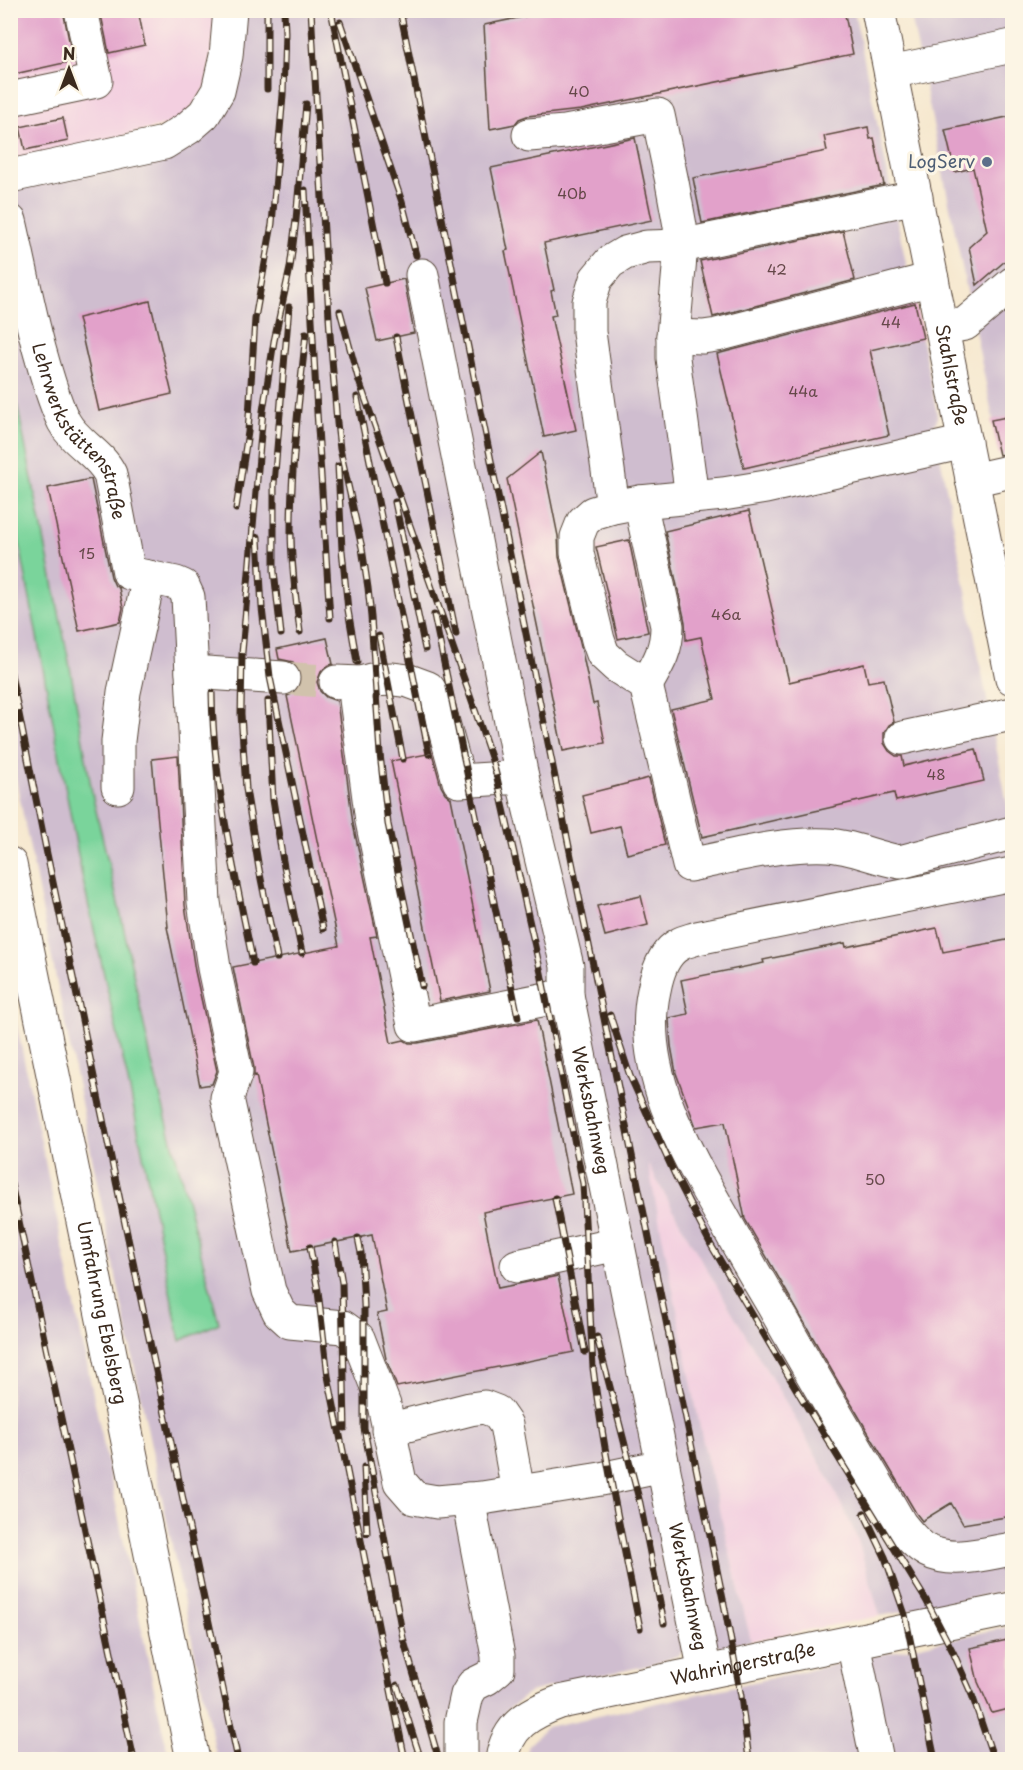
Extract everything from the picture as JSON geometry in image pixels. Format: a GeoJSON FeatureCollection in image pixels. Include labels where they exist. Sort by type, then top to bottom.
{"type":"FeatureCollection","features":[{"type":"Feature","properties":{"kind":"street"},"geometry":{"type":"LineString","coordinates":[[10,99],[96,81],[81,10]]}},
{"type":"Feature","properties":{"kind":"street"},"geometry":{"type":"LineString","coordinates":[[10,176],[164,142],[188,128],[204,114],[218,91],[226,56],[230,10]]}},
{"type":"Feature","properties":{"kind":"street","name":"Stahlstraße"},"geometry":{"type":"LineString","coordinates":[[878,10],[1012,678]]}},
{"type":"Feature","properties":{"kind":"street"},"geometry":{"type":"LineString","coordinates":[[891,72],[1012,46]]}},
{"type":"Feature","properties":{"kind":"street"},"geometry":{"type":"LineString","coordinates":[[529,135],[566,132],[658,115],[680,226],[681,246],[673,358],[692,497]]}},
{"type":"Feature","properties":{"kind":"street"},"geometry":{"type":"LineString","coordinates":[[916,197],[681,246],[647,247],[625,253],[610,261],[596,279],[589,302],[589,332],[627,504],[667,626],[667,642],[646,685],[689,865],[779,847],[808,845],[845,847],[900,862],[1012,833]]}},
{"type":"Feature","properties":{"kind":"street","name":"Lehrwerkstättenstraße"},"geometry":{"type":"LineString","coordinates":[[10,221],[35,334],[52,397],[66,426],[105,465],[110,474],[139,575]]}},
{"type":"Feature","properties":{"kind":"street","name":"Werksbahnweg"},"geometry":{"type":"LineString","coordinates":[[422,275],[522,777],[567,966],[567,995],[705,1672]]}},
{"type":"Feature","properties":{"kind":"street"},"geometry":{"type":"LineString","coordinates":[[673,336],[717,335],[932,279]]}},
{"type":"Feature","properties":{"kind":"street"},"geometry":{"type":"LineString","coordinates":[[942,328],[965,324],[1012,284]]}},
{"type":"Feature","properties":{"kind":"street"},"geometry":{"type":"LineString","coordinates":[[646,685],[616,666],[603,654],[598,640],[577,553],[578,537],[583,522],[593,513],[627,504],[766,487],[965,442]]}},
{"type":"Feature","properties":{"kind":"street"},"geometry":{"type":"LineString","coordinates":[[972,480],[1012,471]]}},
{"type":"Feature","properties":{"kind":"street"},"geometry":{"type":"LineString","coordinates":[[118,787],[118,741],[139,575],[183,586],[188,597],[204,902],[214,968],[236,1072],[227,1098],[269,1290],[279,1312],[290,1322],[344,1328],[358,1338],[384,1406],[400,1482],[414,1498],[437,1502],[601,1479],[663,1466]]}},
{"type":"Feature","properties":{"kind":"street"},"geometry":{"type":"LineString","coordinates":[[192,672],[283,678]]}},
{"type":"Feature","properties":{"kind":"street"},"geometry":{"type":"LineString","coordinates":[[522,777],[459,781],[437,701],[428,688],[409,681],[393,679],[349,683],[357,690],[372,821],[414,1024],[567,995]]}},
{"type":"Feature","properties":{"kind":"street"},"geometry":{"type":"LineString","coordinates":[[902,738],[1012,714]]}},
{"type":"Feature","properties":{"kind":"street","name":"Umfahrung Ebelsberg"},"geometry":{"type":"LineString","coordinates":[[10,864],[193,1760]]}},
{"type":"Feature","properties":{"kind":"street"},"geometry":{"type":"LineString","coordinates":[[1011,883],[697,938],[679,944],[667,956],[656,977],[651,1003],[650,1031],[656,1068],[673,1123],[695,1168],[900,1524],[914,1541],[928,1551],[944,1556],[964,1557],[1012,1548]]}},
{"type":"Feature","properties":{"kind":"street"},"geometry":{"type":"LineString","coordinates":[[517,1266],[618,1244]]}},
{"type":"Feature","properties":{"kind":"street"},"geometry":{"type":"LineString","coordinates":[[388,1430],[470,1409],[484,1407],[497,1412],[506,1425],[518,1492]]}},
{"type":"Feature","properties":{"kind":"street"},"geometry":{"type":"LineString","coordinates":[[461,1760],[461,1722],[466,1695],[473,1685],[498,1669],[498,1656],[468,1499]]}},
{"type":"Feature","properties":{"kind":"street","name":"Wahringerstraße"},"geometry":{"type":"LineString","coordinates":[[502,1760],[508,1736],[520,1723],[537,1711],[560,1702],[1012,1609]]}},
{"type":"Feature","properties":{"kind":"street"},"geometry":{"type":"LineString","coordinates":[[853,1642],[877,1760]]}},
{"type":"Feature","properties":{"kind":"shaded area"},"geometry":{"type":"Polygon","coordinates":[[[10,11],[218,11],[206,87],[182,121],[11,165],[10,11]]]}},
{"type":"Feature","properties":{"kind":"shaded area"},"geometry":{"type":"Polygon","coordinates":[[[242,11],[854,11],[938,418],[934,425],[1012,829],[1012,1590],[880,1616],[857,1537],[829,1479],[689,1239],[648,1164],[703,1442],[751,1641],[721,1647],[713,1643],[685,1649],[677,1656],[651,1665],[530,1692],[506,1711],[493,1734],[486,1759],[217,1759],[133,1360],[11,755],[10,189],[179,151],[242,11]]]}},
{"type":"Feature","properties":{"kind":"shaded area"},"geometry":{"type":"Polygon","coordinates":[[[910,11],[1012,11],[1012,515],[999,448],[910,11]]]}},
{"type":"Feature","properties":{"kind":"shaded area"},"geometry":{"type":"Polygon","coordinates":[[[10,992],[158,1708],[169,1759],[11,1759],[10,992]]]}},
{"type":"Feature","properties":{"kind":"shaded area"},"geometry":{"type":"Polygon","coordinates":[[[647,1162],[689,1239],[829,1479],[857,1537],[880,1616],[751,1641],[703,1442],[647,1162]]]}},
{"type":"Feature","properties":{"kind":"shaded area"},"geometry":{"type":"Polygon","coordinates":[[[1012,1626],[1012,1759],[524,1760],[529,1745],[547,1727],[1012,1626]]]}},
{"type":"Feature","properties":{"kind":"green space"},"geometry":{"type":"Polygon","coordinates":[[[10,370],[69,662],[93,798],[152,1064],[219,1323],[180,1341],[131,1095],[82,876],[11,498],[10,370]]]}},
{"type":"Feature","properties":{"kind":"building"},"geometry":{"type":"Polygon","coordinates":[[[10,10],[63,10],[73,61],[10,75],[10,10]]]}},
{"type":"Feature","properties":{"kind":"building"},"geometry":{"type":"Polygon","coordinates":[[[100,10],[138,10],[145,45],[109,53],[100,10]]]}},
{"type":"Feature","properties":{"kind":"building"},"geometry":{"type":"Polygon","coordinates":[[[556,10],[844,10],[853,54],[581,110],[527,116],[519,119],[515,124],[490,129],[484,25],[556,10]]]}},
{"type":"Feature","properties":{"kind":"building"},"geometry":{"type":"Polygon","coordinates":[[[1012,116],[1012,255],[977,285],[969,247],[987,231],[973,168],[955,172],[945,130],[1012,116]]]}},
{"type":"Feature","properties":{"kind":"building"},"geometry":{"type":"Polygon","coordinates":[[[63,118],[68,141],[25,150],[20,127],[63,118]]]}},
{"type":"Feature","properties":{"kind":"building"},"geometry":{"type":"Polygon","coordinates":[[[868,127],[870,139],[874,138],[884,185],[702,223],[693,178],[827,151],[824,136],[868,127]]]}},
{"type":"Feature","properties":{"kind":"building"},"geometry":{"type":"Polygon","coordinates":[[[635,138],[652,220],[544,243],[554,290],[551,291],[556,315],[551,316],[576,430],[544,437],[505,251],[508,250],[491,168],[635,138]]]}},
{"type":"Feature","properties":{"kind":"building"},"geometry":{"type":"Polygon","coordinates":[[[843,231],[855,280],[713,317],[700,261],[843,231]]]}},
{"type":"Feature","properties":{"kind":"building"},"geometry":{"type":"Polygon","coordinates":[[[404,279],[414,333],[377,341],[365,288],[404,279]]]}},
{"type":"Feature","properties":{"kind":"building"},"geometry":{"type":"Polygon","coordinates":[[[150,301],[172,394],[99,411],[78,318],[150,301]]]}},
{"type":"Feature","properties":{"kind":"building"},"geometry":{"type":"Polygon","coordinates":[[[915,303],[923,338],[870,350],[889,435],[744,468],[717,354],[915,303]]]}},
{"type":"Feature","properties":{"kind":"building"},"geometry":{"type":"Polygon","coordinates":[[[1012,416],[1012,453],[999,455],[991,420],[1012,416]]]}},
{"type":"Feature","properties":{"kind":"building"},"geometry":{"type":"Polygon","coordinates":[[[541,452],[558,536],[559,557],[593,704],[597,703],[605,743],[563,751],[507,479],[541,452]]]}},
{"type":"Feature","properties":{"kind":"building"},"geometry":{"type":"Polygon","coordinates":[[[91,479],[111,577],[115,586],[119,588],[123,608],[120,622],[79,631],[48,488],[91,479]]]}},
{"type":"Feature","properties":{"kind":"building"},"geometry":{"type":"Polygon","coordinates":[[[749,511],[789,682],[864,664],[868,682],[884,679],[894,722],[884,733],[884,743],[889,751],[896,756],[902,756],[904,766],[976,749],[984,781],[896,801],[894,793],[702,837],[671,709],[715,699],[701,637],[686,640],[685,622],[665,531],[749,511]]]}},
{"type":"Feature","properties":{"kind":"building"},"geometry":{"type":"Polygon","coordinates":[[[629,540],[648,632],[618,639],[596,547],[629,540]]]}},
{"type":"Feature","properties":{"kind":"building"},"geometry":{"type":"Polygon","coordinates":[[[327,638],[333,664],[321,672],[317,682],[320,691],[326,697],[337,701],[353,824],[377,936],[370,937],[391,1043],[404,1040],[409,1043],[418,1043],[537,1020],[572,1194],[483,1212],[498,1288],[558,1276],[574,1352],[397,1387],[386,1359],[377,1314],[387,1312],[372,1235],[292,1251],[233,967],[339,946],[287,696],[299,688],[302,680],[300,670],[293,662],[279,659],[277,649],[327,638]]]}},
{"type":"Feature","properties":{"kind":"building"},"geometry":{"type":"Polygon","coordinates":[[[432,753],[441,786],[451,798],[490,991],[440,1001],[391,761],[432,753]]]}},
{"type":"Feature","properties":{"kind":"building"},"geometry":{"type":"Polygon","coordinates":[[[178,756],[185,905],[195,971],[217,1071],[212,1084],[200,1086],[167,927],[152,759],[178,756]]]}},
{"type":"Feature","properties":{"kind":"building"},"geometry":{"type":"Polygon","coordinates":[[[649,778],[665,845],[627,854],[620,826],[591,833],[582,795],[649,778]]]}},
{"type":"Feature","properties":{"kind":"building"},"geometry":{"type":"Polygon","coordinates":[[[641,896],[648,925],[605,936],[597,906],[641,896]]]}},
{"type":"Feature","properties":{"kind":"building"},"geometry":{"type":"Polygon","coordinates":[[[937,928],[943,952],[1012,939],[1012,1516],[963,1524],[951,1503],[922,1521],[836,1378],[745,1219],[725,1122],[696,1127],[676,1073],[669,1020],[669,1018],[688,1014],[681,980],[845,943],[846,947],[937,928]]]}},
{"type":"Feature","properties":{"kind":"building"},"geometry":{"type":"Polygon","coordinates":[[[1012,1639],[1012,1708],[992,1713],[978,1682],[970,1648],[1012,1639]]]}},
{"type":"Feature","properties":{"kind":"tunnel"},"geometry":{"type":"LineString","coordinates":[[283,678],[336,682]]}},
{"type":"Feature","properties":{"kind":"railway"},"geometry":{"type":"LineString","coordinates":[[267,10],[267,89]]}},
{"type":"Feature","properties":{"kind":"railway"},"geometry":{"type":"LineString","coordinates":[[236,509],[248,432],[255,319],[272,224],[283,95],[284,10]]}},
{"type":"Feature","properties":{"kind":"railway"},"geometry":{"type":"LineString","coordinates":[[311,10],[337,423],[340,449],[362,548],[368,588],[380,754],[388,824],[422,986]]}},
{"type":"Feature","properties":{"kind":"railway"},"geometry":{"type":"LineString","coordinates":[[331,10],[385,283]]}},
{"type":"Feature","properties":{"kind":"railway"},"geometry":{"type":"LineString","coordinates":[[400,10],[725,1609],[741,1696],[749,1760]]}},
{"type":"Feature","properties":{"kind":"railway"},"geometry":{"type":"LineString","coordinates":[[340,22],[402,202],[416,255]]}},
{"type":"Feature","properties":{"kind":"railway"},"geometry":{"type":"LineString","coordinates":[[277,958],[246,789],[241,714],[242,653],[263,411],[274,341],[290,268],[306,104]]}},
{"type":"Feature","properties":{"kind":"railway"},"geometry":{"type":"LineString","coordinates":[[305,190],[330,618]]}},
{"type":"Feature","properties":{"kind":"railway"},"geometry":{"type":"LineString","coordinates":[[281,634],[274,571],[274,484],[289,307]]}},
{"type":"Feature","properties":{"kind":"railway"},"geometry":{"type":"LineString","coordinates":[[340,311],[358,378],[497,778],[541,973],[583,1184],[593,1368],[597,1401],[640,1628]]}},
{"type":"Feature","properties":{"kind":"railway"},"geometry":{"type":"LineString","coordinates":[[300,632],[292,556],[291,506],[306,333]]}},
{"type":"Feature","properties":{"kind":"railway"},"geometry":{"type":"LineString","coordinates":[[396,337],[456,634]]}},
{"type":"Feature","properties":{"kind":"railway"},"geometry":{"type":"LineString","coordinates":[[357,397],[429,754]]}},
{"type":"Feature","properties":{"kind":"railway"},"geometry":{"type":"LineString","coordinates":[[338,466],[342,550],[348,610],[357,662]]}},
{"type":"Feature","properties":{"kind":"railway"},"geometry":{"type":"LineString","coordinates":[[395,502],[425,649]]}},
{"type":"Feature","properties":{"kind":"railway"},"geometry":{"type":"LineString","coordinates":[[258,537],[262,608],[270,677],[323,929]]}},
{"type":"Feature","properties":{"kind":"railway"},"geometry":{"type":"LineString","coordinates":[[434,615],[518,1017]]}},
{"type":"Feature","properties":{"kind":"railway"},"geometry":{"type":"LineString","coordinates":[[379,636],[403,759]]}},
{"type":"Feature","properties":{"kind":"railway"},"geometry":{"type":"LineString","coordinates":[[10,669],[238,1760]]}},
{"type":"Feature","properties":{"kind":"railway"},"geometry":{"type":"LineString","coordinates":[[212,693],[213,727],[221,795],[253,963]]}},
{"type":"Feature","properties":{"kind":"railway"},"geometry":{"type":"LineString","coordinates":[[268,701],[273,800],[302,953]]}},
{"type":"Feature","properties":{"kind":"railway"},"geometry":{"type":"LineString","coordinates":[[610,1015],[630,1076],[676,1177],[711,1245],[926,1600],[972,1695],[994,1760]]}},
{"type":"Feature","properties":{"kind":"railway"},"geometry":{"type":"LineString","coordinates":[[10,1179],[134,1760]]}},
{"type":"Feature","properties":{"kind":"railway"},"geometry":{"type":"LineString","coordinates":[[555,1198],[585,1352]]}},
{"type":"Feature","properties":{"kind":"railway"},"geometry":{"type":"LineString","coordinates":[[358,1238],[364,1305],[364,1428],[403,1638],[439,1760]]}},
{"type":"Feature","properties":{"kind":"railway"},"geometry":{"type":"LineString","coordinates":[[335,1242],[342,1283],[345,1428]]}},
{"type":"Feature","properties":{"kind":"railway"},"geometry":{"type":"LineString","coordinates":[[310,1247],[318,1291],[328,1376],[405,1760]]}},
{"type":"Feature","properties":{"kind":"railway"},"geometry":{"type":"LineString","coordinates":[[597,1337],[640,1503],[664,1623]]}},
{"type":"Feature","properties":{"kind":"railway"},"geometry":{"type":"LineString","coordinates":[[364,1467],[367,1533]]}},
{"type":"Feature","properties":{"kind":"railway"},"geometry":{"type":"LineString","coordinates":[[864,1513],[885,1557],[905,1615],[935,1760]]}},
{"type":"Feature","properties":{"kind":"railway"},"geometry":{"type":"LineString","coordinates":[[397,1685],[421,1760]]}},
{"type":"Feature","properties":{"kind":"place","name":"LogServ"},"geometry":{"type":"Point","coordinates":[987,162]}}]}
